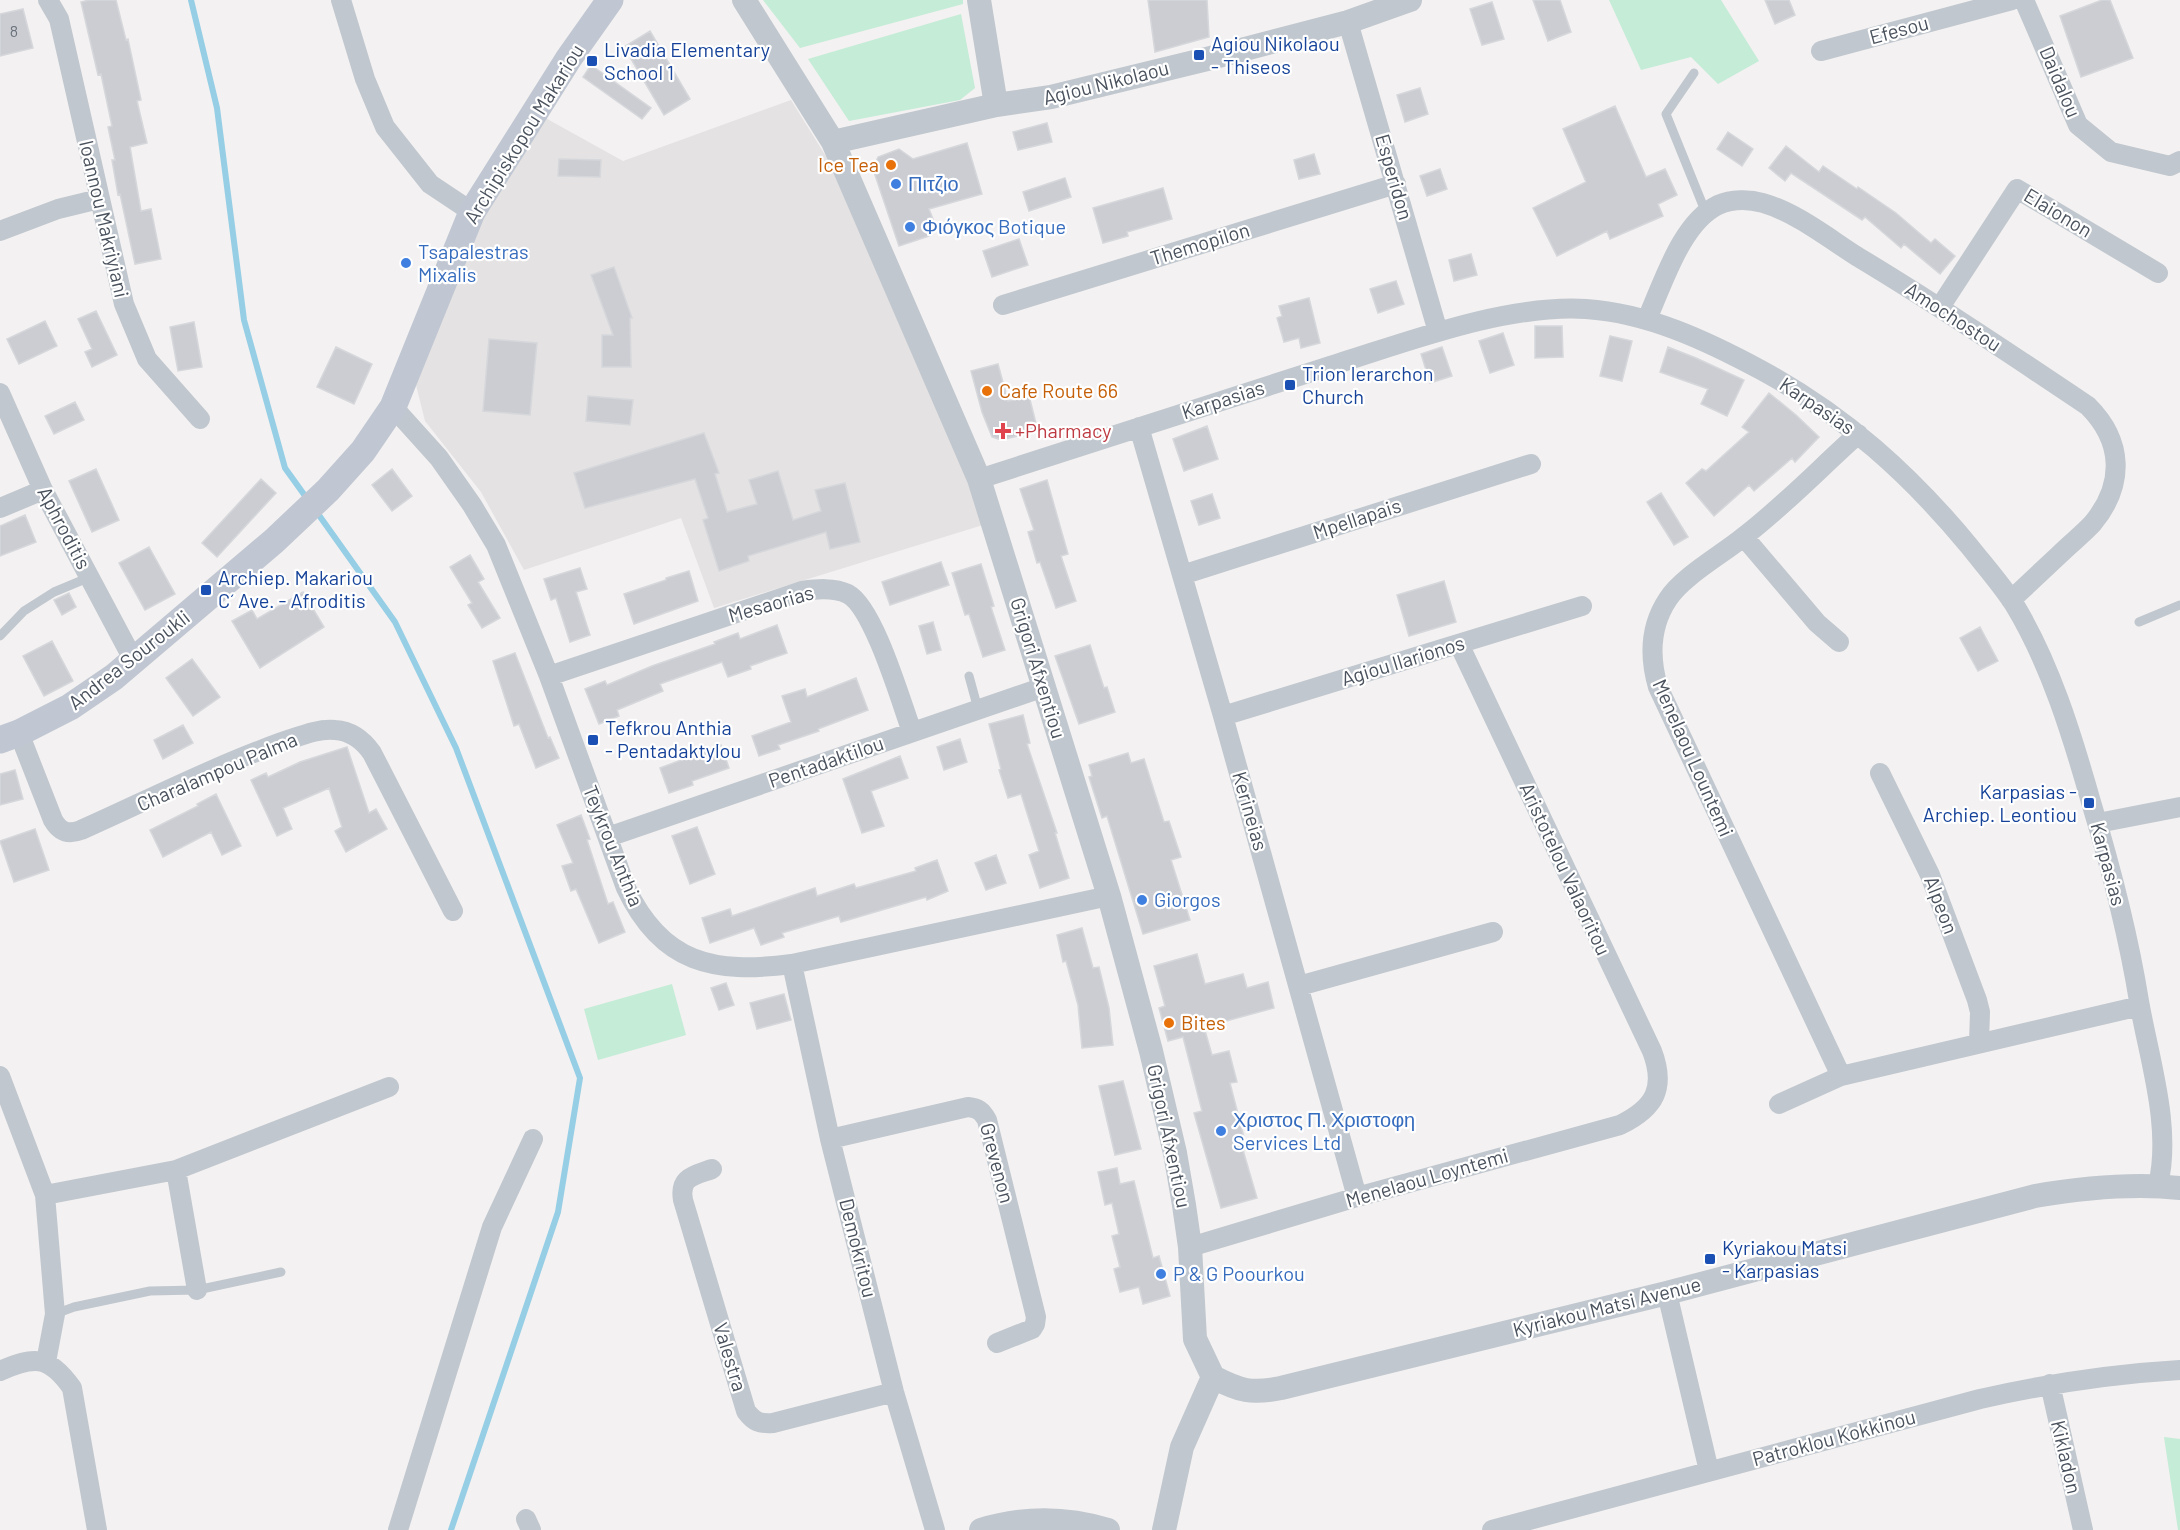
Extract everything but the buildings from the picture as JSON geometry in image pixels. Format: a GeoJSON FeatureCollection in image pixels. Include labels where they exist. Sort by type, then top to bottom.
{"type":"FeatureCollection","features":[{"type":"Feature","properties":{"kind":"main road","name":"Archipiskopou Makariou"},"geometry":{"type":"LineString","coordinates":[[274,541],[348,469],[376,435],[393,407],[472,212],[569,58],[610,0]]}},
{"type":"Feature","properties":{"kind":"main road","name":"Andrea Souroukli"},"geometry":{"type":"LineString","coordinates":[[9,736],[77,703],[134,661],[274,541]]}},
{"type":"Feature","properties":{"kind":"street","name":"Ioannou Makriyiani"},"geometry":{"type":"LineString","coordinates":[[48,0],[59,19],[124,304],[147,359],[200,419]]}},
{"type":"Feature","properties":{"kind":"street"},"geometry":{"type":"LineString","coordinates":[[341,0],[365,79],[385,127],[430,184],[472,212]]}},
{"type":"Feature","properties":{"kind":"street","name":"Grigori Afxentiou"},"geometry":{"type":"LineString","coordinates":[[744,0],[833,142],[979,479],[1109,896],[1151,1051],[1175,1153],[1190,1246],[1195,1340],[1213,1377]]}},
{"type":"Feature","properties":{"kind":"street"},"geometry":{"type":"LineString","coordinates":[[979,0],[996,105]]}},
{"type":"Feature","properties":{"kind":"street","name":"Agiou Nikolaou"},"geometry":{"type":"LineString","coordinates":[[833,142],[996,105],[1050,97],[1348,22],[1410,0]]}},
{"type":"Feature","properties":{"kind":"street","name":"Efesou"},"geometry":{"type":"LineString","coordinates":[[1821,51],[2012,0]]}},
{"type":"Feature","properties":{"kind":"street","name":"Daidalou"},"geometry":{"type":"LineString","coordinates":[[2024,0],[2078,125],[2111,152],[2170,166],[2180,161]]}},
{"type":"Feature","properties":{"kind":"street","name":"Esperidon"},"geometry":{"type":"LineString","coordinates":[[1348,22],[1438,332]]}},
{"type":"Feature","properties":{"kind":"street","name":"Themopilon"},"geometry":{"type":"LineString","coordinates":[[1003,305],[1396,184]]}},
{"type":"Feature","properties":{"kind":"street","name":"Elaionon"},"geometry":{"type":"LineString","coordinates":[[1940,307],[2017,189],[2158,273]]}},
{"type":"Feature","properties":{"kind":"street"},"geometry":{"type":"LineString","coordinates":[[0,231],[58,210],[99,199]]}},
{"type":"Feature","properties":{"kind":"street","name":"Amochostou"},"geometry":{"type":"LineString","coordinates":[[1647,319],[1683,241],[1706,213],[1719,204],[1733,201],[1761,202],[1790,214],[1940,307],[2088,406],[2104,424],[2114,447],[2115,479],[2104,508],[2092,524],[2012,600]]}},
{"type":"Feature","properties":{"kind":"street","name":"Karpasias"},"geometry":{"type":"LineString","coordinates":[[979,479],[1438,332],[1545,309],[1588,309],[1647,319],[1726,352],[1817,402],[1887,457],[1930,502],[1960,535],[2012,600],[2026,625],[2064,712],[2098,824],[2126,934],[2161,1125],[2162,1170],[2169,1187]]}},
{"type":"Feature","properties":{"kind":"street","name":"Aphroditis"},"geometry":{"type":"LineString","coordinates":[[0,393],[43,490],[134,661]]}},
{"type":"Feature","properties":{"kind":"street","name":"Teykrou Anthia"},"geometry":{"type":"LineString","coordinates":[[393,407],[439,458],[491,536],[507,569],[549,676],[634,903],[644,919],[667,943],[699,961],[716,966],[765,968],[1109,896]]}},
{"type":"Feature","properties":{"kind":"street","name":"Kerineias"},"geometry":{"type":"LineString","coordinates":[[1139,427],[1223,716],[1357,1197]]}},
{"type":"Feature","properties":{"kind":"street","name":"Menelaou Lountemi"},"geometry":{"type":"LineString","coordinates":[[1841,1076],[1658,687],[1653,670],[1652,653],[1654,630],[1662,608],[1678,586],[1744,537],[1858,434]]}},
{"type":"Feature","properties":{"kind":"street","name":"Mpellapais"},"geometry":{"type":"LineString","coordinates":[[1182,575],[1531,464]]}},
{"type":"Feature","properties":{"kind":"street"},"geometry":{"type":"LineString","coordinates":[[0,508],[43,490]]}},
{"type":"Feature","properties":{"kind":"street"},"geometry":{"type":"LineString","coordinates":[[1744,537],[1817,623],[1839,642]]}},
{"type":"Feature","properties":{"kind":"street","name":"Mesaorias"},"geometry":{"type":"LineString","coordinates":[[549,676],[802,591],[835,590],[848,594],[857,601],[872,623],[912,732]]}},
{"type":"Feature","properties":{"kind":"street","name":"Agiou Ilarionos"},"geometry":{"type":"LineString","coordinates":[[1223,716],[1582,606]]}},
{"type":"Feature","properties":{"kind":"street","name":"Aristotelou Valaoritou"},"geometry":{"type":"LineString","coordinates":[[1458,644],[1652,1051],[1659,1076],[1654,1096]]}},
{"type":"Feature","properties":{"kind":"street","name":"Pentadaktilou"},"geometry":{"type":"LineString","coordinates":[[608,837],[1044,687]]}},
{"type":"Feature","properties":{"kind":"street","name":"Charalampou Palma"},"geometry":{"type":"LineString","coordinates":[[9,736],[57,827],[69,833],[81,830],[272,746],[321,730],[333,729],[351,734],[366,745],[372,753],[453,911]]}},
{"type":"Feature","properties":{"kind":"street","name":"Alpeon"},"geometry":{"type":"LineString","coordinates":[[1880,773],[1930,874],[1977,1000],[1980,1012],[1979,1043]]}},
{"type":"Feature","properties":{"kind":"street"},"geometry":{"type":"LineString","coordinates":[[2098,824],[2180,807]]}},
{"type":"Feature","properties":{"kind":"street"},"geometry":{"type":"LineString","coordinates":[[1299,986],[1493,932]]}},
{"type":"Feature","properties":{"kind":"street","name":"Demokritou"},"geometry":{"type":"LineString","coordinates":[[792,964],[830,1139],[894,1392],[935,1530]]}},
{"type":"Feature","properties":{"kind":"street"},"geometry":{"type":"LineString","coordinates":[[1779,1104],[1841,1076],[2140,1006]]}},
{"type":"Feature","properties":{"kind":"street"},"geometry":{"type":"LineString","coordinates":[[0,1076],[45,1195],[55,1314],[46,1362]]}},
{"type":"Feature","properties":{"kind":"street"},"geometry":{"type":"LineString","coordinates":[[45,1195],[176,1170],[389,1087]]}},
{"type":"Feature","properties":{"kind":"street","name":"Menelaou Loyntemi"},"geometry":{"type":"LineString","coordinates":[[1190,1246],[1357,1197],[1620,1125],[1640,1114],[1654,1096]]}},
{"type":"Feature","properties":{"kind":"street","name":"Grevenon"},"geometry":{"type":"LineString","coordinates":[[830,1139],[968,1107],[976,1108],[983,1113],[987,1120],[1036,1317],[1032,1329],[997,1343]]}},
{"type":"Feature","properties":{"kind":"street"},"geometry":{"type":"LineString","coordinates":[[398,1530],[492,1227],[533,1139]]}},
{"type":"Feature","properties":{"kind":"street","name":"Valestra"},"geometry":{"type":"LineString","coordinates":[[712,1169],[684,1182],[681,1190],[682,1200],[746,1411],[752,1420],[762,1424],[773,1423],[894,1392]]}},
{"type":"Feature","properties":{"kind":"street"},"geometry":{"type":"LineString","coordinates":[[176,1170],[196,1290]]}},
{"type":"Feature","properties":{"kind":"street","name":"Kyriakou Matsi Avenue"},"geometry":{"type":"LineString","coordinates":[[1213,1377],[1237,1390],[1263,1392],[1667,1293],[2035,1196],[2066,1190],[2169,1187]]}},
{"type":"Feature","properties":{"kind":"street"},"geometry":{"type":"LineString","coordinates":[[1667,1293],[1709,1471]]}},
{"type":"Feature","properties":{"kind":"street"},"geometry":{"type":"LineString","coordinates":[[0,1371],[23,1361],[46,1362],[60,1371],[72,1388],[97,1530]]}},
{"type":"Feature","properties":{"kind":"street","name":"Patroklou Kokkinou"},"geometry":{"type":"LineString","coordinates":[[1492,1530],[1980,1399],[2050,1383],[2180,1370]]}},
{"type":"Feature","properties":{"kind":"street"},"geometry":{"type":"LineString","coordinates":[[1164,1530],[1182,1447],[1213,1377]]}},
{"type":"Feature","properties":{"kind":"street","name":"Kikladon"},"geometry":{"type":"LineString","coordinates":[[2050,1383],[2083,1530]]}},
{"type":"Feature","properties":{"kind":"street"},"geometry":{"type":"LineString","coordinates":[[981,1530],[1018,1521],[1045,1519],[1072,1521],[1108,1530]]}},
{"type":"Feature","properties":{"kind":"lane"},"geometry":{"type":"LineString","coordinates":[[1694,73],[1666,114],[1706,213]]}},
{"type":"Feature","properties":{"kind":"lane"},"geometry":{"type":"LineString","coordinates":[[0,636],[24,611],[54,592],[90,577]]}},
{"type":"Feature","properties":{"kind":"lane"},"geometry":{"type":"LineString","coordinates":[[2139,622],[2180,605]]}},
{"type":"Feature","properties":{"kind":"lane"},"geometry":{"type":"LineString","coordinates":[[969,676],[978,709]]}},
{"type":"Feature","properties":{"kind":"lane"},"geometry":{"type":"LineString","coordinates":[[55,1314],[74,1307],[150,1291],[196,1290],[281,1272]]}},
{"type":"Feature","properties":{"kind":"shaded area"},"geometry":{"type":"Polygon","coordinates":[[[791,100],[827,158],[968,482],[983,525],[714,608],[681,518],[524,570],[481,492],[425,421],[416,385],[467,242],[540,115],[623,161],[791,100]]]}},
{"type":"Feature","properties":{"kind":"green space"},"geometry":{"type":"Polygon","coordinates":[[[763,0],[963,0],[963,4],[800,48],[763,0]]]}},
{"type":"Feature","properties":{"kind":"green space"},"geometry":{"type":"Polygon","coordinates":[[[1609,0],[1721,0],[1759,61],[1718,84],[1691,57],[1641,70],[1609,0]]]}},
{"type":"Feature","properties":{"kind":"green space"},"geometry":{"type":"Polygon","coordinates":[[[961,14],[975,88],[960,100],[849,121],[808,59],[961,14]]]}},
{"type":"Feature","properties":{"kind":"green space"},"geometry":{"type":"Polygon","coordinates":[[[672,984],[686,1035],[598,1060],[584,1009],[672,984]]]}},
{"type":"Feature","properties":{"kind":"green space"},"geometry":{"type":"Polygon","coordinates":[[[2164,1437],[2180,1439],[2180,1530],[2178,1530],[2164,1437]]]}},
{"type":"Feature","properties":{"kind":"waterway"},"geometry":{"type":"LineString","coordinates":[[191,0],[217,108],[244,320],[285,468],[308,500]]}},
{"type":"Feature","properties":{"kind":"waterway"},"geometry":{"type":"LineString","coordinates":[[316,511],[395,622],[456,748],[580,1078],[558,1212],[451,1530]]}},
{"type":"Feature","properties":{"kind":"place","name":"Agiou Nikolaou - Thiseos"},"geometry":{"type":"Point","coordinates":[1199,55]}},
{"type":"Feature","properties":{"kind":"place","name":"Livadia Elementary School 1"},"geometry":{"type":"Point","coordinates":[592,61]}},
{"type":"Feature","properties":{"kind":"place","name":"Ice Tea"},"geometry":{"type":"Point","coordinates":[891,165]}},
{"type":"Feature","properties":{"kind":"place","name":"Πιτζιο"},"geometry":{"type":"Point","coordinates":[896,184]}},
{"type":"Feature","properties":{"kind":"place","name":"Φιόγκος Botique"},"geometry":{"type":"Point","coordinates":[910,227]}},
{"type":"Feature","properties":{"kind":"place","name":"Tsapalestras Mixalis"},"geometry":{"type":"Point","coordinates":[406,263]}},
{"type":"Feature","properties":{"kind":"place","name":"Trion Ierarchon Church"},"geometry":{"type":"Point","coordinates":[1290,385]}},
{"type":"Feature","properties":{"kind":"place","name":"Cafe Route 66"},"geometry":{"type":"Point","coordinates":[987,391]}},
{"type":"Feature","properties":{"kind":"place","name":"+Pharmacy"},"geometry":{"type":"Point","coordinates":[1003,431]}},
{"type":"Feature","properties":{"kind":"place","name":"Archiep. Makariou C´ Ave. - Afroditis"},"geometry":{"type":"Point","coordinates":[206,590]}},
{"type":"Feature","properties":{"kind":"place","name":"Tefkrou Anthia - Pentadaktylou"},"geometry":{"type":"Point","coordinates":[593,740]}},
{"type":"Feature","properties":{"kind":"place","name":"Karpasias - Archiep. Leontiou"},"geometry":{"type":"Point","coordinates":[2089,803]}},
{"type":"Feature","properties":{"kind":"place","name":"Giorgos"},"geometry":{"type":"Point","coordinates":[1142,900]}},
{"type":"Feature","properties":{"kind":"place","name":"Bites"},"geometry":{"type":"Point","coordinates":[1169,1023]}},
{"type":"Feature","properties":{"kind":"place","name":"Χριστος Π. Χριστοφη Services Ltd"},"geometry":{"type":"Point","coordinates":[1221,1131]}},
{"type":"Feature","properties":{"kind":"place","name":"Kyriakou Matsi - Karpasias"},"geometry":{"type":"Point","coordinates":[1710,1259]}},
{"type":"Feature","properties":{"kind":"place","name":"P & G Poourkou"},"geometry":{"type":"Point","coordinates":[1161,1274]}}]}
